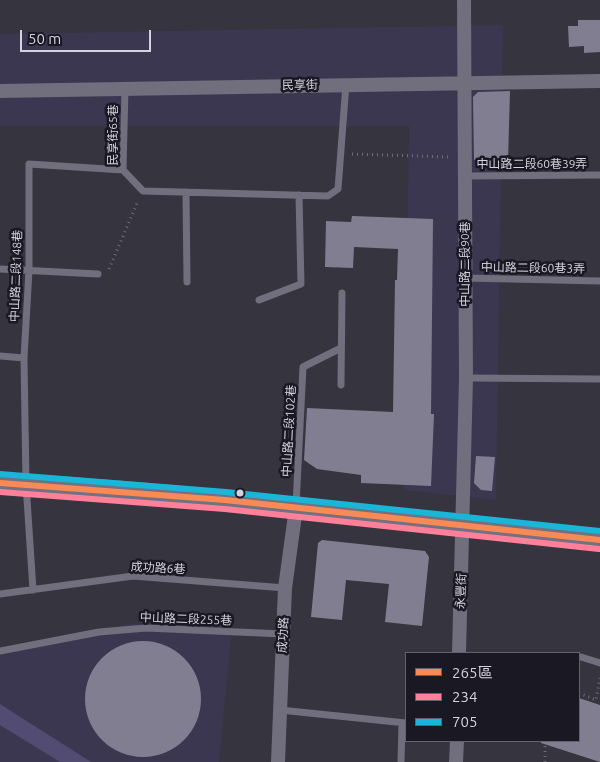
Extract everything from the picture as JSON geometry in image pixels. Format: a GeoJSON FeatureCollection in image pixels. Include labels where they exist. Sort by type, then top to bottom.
{"type":"FeatureCollection","features":[{"type":"Feature","properties":{"kind":"main road"},"geometry":{"type":"LineString","coordinates":[[0,483],[188,496],[463,528],[600,540]]}},
{"type":"Feature","properties":{"kind":"street","name":"中山路二段90巷"},"geometry":{"type":"LineString","coordinates":[[463,528],[466,378],[464,0]]}},
{"type":"Feature","properties":{"kind":"street","name":"民享街"},"geometry":{"type":"LineString","coordinates":[[0,91],[600,81]]}},
{"type":"Feature","properties":{"kind":"street","name":"成功路"},"geometry":{"type":"LineString","coordinates":[[278,762],[285,588],[296,508]]}},
{"type":"Feature","properties":{"kind":"street","name":"永豐街"},"geometry":{"type":"LineString","coordinates":[[459,652],[463,528]]}},
{"type":"Feature","properties":{"kind":"street"},"geometry":{"type":"LineString","coordinates":[[456,742],[456,762]]}},
{"type":"Feature","properties":{"kind":"lane"},"geometry":{"type":"LineString","coordinates":[[143,191],[328,196],[338,189],[346,84]]}},
{"type":"Feature","properties":{"kind":"lane","name":"民享街65巷"},"geometry":{"type":"LineString","coordinates":[[125,89],[123,170],[143,191]]}},
{"type":"Feature","properties":{"kind":"lane","name":"中山路二段148巷"},"geometry":{"type":"LineString","coordinates":[[33,590],[26,484],[24,358],[28,270],[29,164],[123,170]]}},
{"type":"Feature","properties":{"kind":"lane","name":"中山路二段60巷39弄"},"geometry":{"type":"LineString","coordinates":[[464,176],[600,175]]}},
{"type":"Feature","properties":{"kind":"lane"},"geometry":{"type":"LineString","coordinates":[[186,192],[187,282]]}},
{"type":"Feature","properties":{"kind":"lane"},"geometry":{"type":"LineString","coordinates":[[259,300],[302,284],[299,195]]}},
{"type":"Feature","properties":{"kind":"lane"},"geometry":{"type":"LineString","coordinates":[[0,269],[98,274]]}},
{"type":"Feature","properties":{"kind":"lane","name":"中山路二段60巷3弄"},"geometry":{"type":"LineString","coordinates":[[465,278],[600,281]]}},
{"type":"Feature","properties":{"kind":"lane"},"geometry":{"type":"LineString","coordinates":[[341,385],[342,293]]}},
{"type":"Feature","properties":{"kind":"lane","name":"中山路二段102巷"},"geometry":{"type":"LineString","coordinates":[[296,508],[303,368],[341,348]]}},
{"type":"Feature","properties":{"kind":"lane"},"geometry":{"type":"LineString","coordinates":[[0,356],[24,358]]}},
{"type":"Feature","properties":{"kind":"lane"},"geometry":{"type":"LineString","coordinates":[[466,378],[600,379]]}},
{"type":"Feature","properties":{"kind":"lane","name":"成功路6巷"},"geometry":{"type":"LineString","coordinates":[[0,594],[133,576],[285,588]]}},
{"type":"Feature","properties":{"kind":"lane","name":"中山路二段255巷"},"geometry":{"type":"LineString","coordinates":[[0,651],[99,632],[146,628],[283,634]]}},
{"type":"Feature","properties":{"kind":"lane"},"geometry":{"type":"LineString","coordinates":[[581,657],[600,663]]}},
{"type":"Feature","properties":{"kind":"lane"},"geometry":{"type":"LineString","coordinates":[[280,710],[404,723],[401,762]]}},
{"type":"Feature","properties":{"kind":"path"},"geometry":{"type":"LineString","coordinates":[[341,153],[464,157]]}},
{"type":"Feature","properties":{"kind":"path"},"geometry":{"type":"LineString","coordinates":[[98,274],[108,271],[143,191]]}},
{"type":"Feature","properties":{"kind":"path"},"geometry":{"type":"LineString","coordinates":[[580,693],[596,700],[600,678]]}},
{"type":"Feature","properties":{"kind":"path"},"geometry":{"type":"LineString","coordinates":[[545,742],[545,762]]}},
{"type":"Feature","properties":{"kind":"shaded area"},"geometry":{"type":"Polygon","coordinates":[[[503,25],[496,500],[404,490],[409,126],[0,126],[0,34],[503,25]]]}},
{"type":"Feature","properties":{"kind":"shaded area"},"geometry":{"type":"Polygon","coordinates":[[[130,624],[232,626],[219,762],[0,762],[0,649],[130,624]]]}},
{"type":"Feature","properties":{"kind":"shaded area"},"geometry":{"type":"Polygon","coordinates":[[[0,704],[91,762],[60,762],[0,725],[0,704]]]}},
{"type":"Feature","properties":{"kind":"building"},"geometry":{"type":"Polygon","coordinates":[[[578,20],[600,20],[600,52],[584,53],[584,46],[569,47],[568,26],[578,26],[578,20]]]}},
{"type":"Feature","properties":{"kind":"building"},"geometry":{"type":"Polygon","coordinates":[[[510,91],[508,161],[474,160],[473,97],[478,92],[510,91]]]}},
{"type":"Feature","properties":{"kind":"building"},"geometry":{"type":"Polygon","coordinates":[[[352,216],[433,219],[431,414],[434,414],[431,486],[361,483],[361,475],[317,469],[304,460],[307,408],[393,412],[395,280],[397,280],[398,249],[354,247],[353,268],[325,267],[326,221],[351,222],[352,216]]]}},
{"type":"Feature","properties":{"kind":"building"},"geometry":{"type":"Polygon","coordinates":[[[476,456],[495,457],[492,491],[481,490],[474,483],[476,456]]]}},
{"type":"Feature","properties":{"kind":"building"},"geometry":{"type":"Polygon","coordinates":[[[322,540],[425,551],[429,557],[422,626],[385,622],[389,584],[346,580],[342,620],[311,617],[318,543],[322,540]]]}},
{"type":"Feature","properties":{"kind":"building"},"geometry":{"type":"Polygon","coordinates":[[[143,641],[165,645],[175,650],[184,658],[192,667],[197,677],[201,699],[197,721],[192,731],[184,740],[175,748],[165,753],[143,757],[121,753],[111,748],[102,740],[94,731],[89,721],[85,699],[89,677],[94,667],[102,658],[111,650],[121,645],[143,641]]]}},
{"type":"Feature","properties":{"kind":"building"},"geometry":{"type":"Polygon","coordinates":[[[580,698],[600,705],[600,762],[541,743],[580,742],[580,698]]]}},
{"type":"Feature","properties":{"kind":"transit line","name":"705"},"geometry":{"type":"LineString","coordinates":[[0,474],[226,492],[600,531]]}},
{"type":"Feature","properties":{"kind":"transit line","name":"265區"},"geometry":{"type":"LineString","coordinates":[[0,483],[225,500],[600,540]]}},
{"type":"Feature","properties":{"kind":"transit line","name":"234"},"geometry":{"type":"LineString","coordinates":[[0,492],[225,509],[599,549]]}}]}
